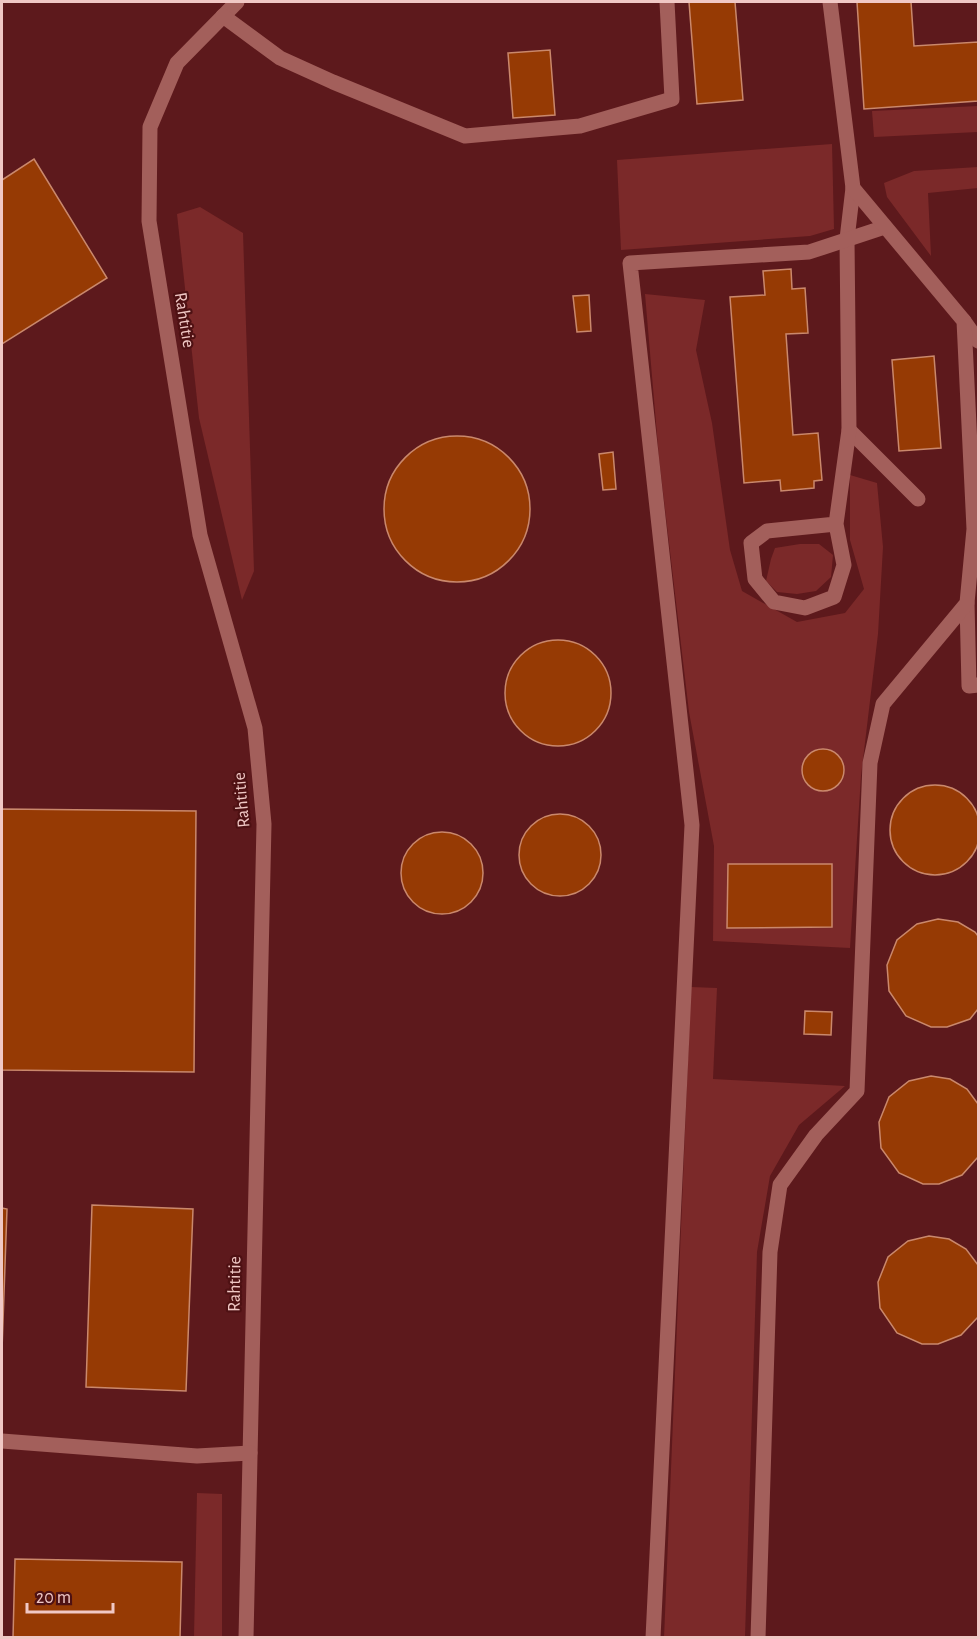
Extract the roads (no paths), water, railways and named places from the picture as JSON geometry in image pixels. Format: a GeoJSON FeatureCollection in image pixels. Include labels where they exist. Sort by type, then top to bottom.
{"type":"FeatureCollection","features":[{"type":"Feature","properties":{"kind":"street","name":"Rahtitie"},"geometry":{"type":"LineString","coordinates":[[237,2],[177,63],[150,127],[148,221],[200,535],[255,728],[264,824],[246,1638]]}},
{"type":"Feature","properties":{"kind":"street"},"geometry":{"type":"LineString","coordinates":[[223,16],[280,58],[465,136],[580,126],[672,99],[667,2]]}},
{"type":"Feature","properties":{"kind":"street"},"geometry":{"type":"LineString","coordinates":[[830,2],[853,189],[847,239],[849,430],[836,524],[844,565],[834,597],[805,608],[774,602],[755,579],[751,543],[767,531],[836,524]]}},
{"type":"Feature","properties":{"kind":"street"},"geometry":{"type":"LineString","coordinates":[[853,189],[978,341]]}},
{"type":"Feature","properties":{"kind":"street"},"geometry":{"type":"LineString","coordinates":[[653,1638],[692,825],[630,263],[808,252],[885,227]]}},
{"type":"Feature","properties":{"kind":"street"},"geometry":{"type":"LineString","coordinates":[[963,321],[974,529],[967,603],[969,686],[978,686]]}},
{"type":"Feature","properties":{"kind":"street"},"geometry":{"type":"LineString","coordinates":[[849,430],[918,499]]}},
{"type":"Feature","properties":{"kind":"street"},"geometry":{"type":"LineString","coordinates":[[758,1638],[770,1252],[780,1185],[816,1135],[857,1091],[870,763],[883,704],[967,603]]}},
{"type":"Feature","properties":{"kind":"street"},"geometry":{"type":"LineString","coordinates":[[2,1441],[197,1456],[250,1454]]}}]}
